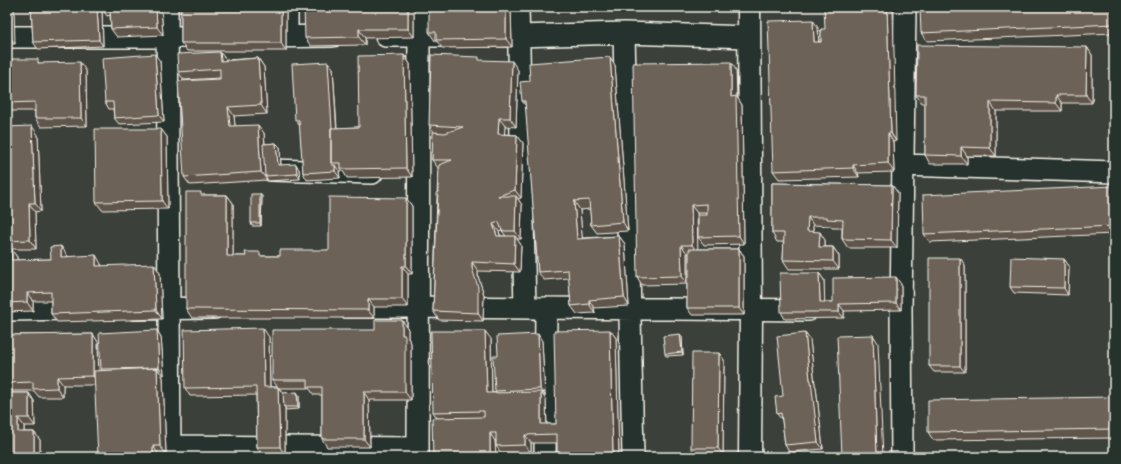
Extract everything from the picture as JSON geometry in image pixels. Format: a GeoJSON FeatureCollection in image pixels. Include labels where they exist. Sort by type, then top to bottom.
{"type":"FeatureCollection","features":[{"type":"Feature","properties":{"kind":"street"},"geometry":{"type":"LineString","coordinates":[[167,7],[167,37],[176,167],[169,309],[170,451],[418,453],[418,307],[403,173],[419,36],[419,7]]}},
{"type":"Feature","properties":{"kind":"street"},"geometry":{"type":"LineString","coordinates":[[287,7],[287,36]]}},
{"type":"Feature","properties":{"kind":"street"},"geometry":{"type":"LineString","coordinates":[[518,7],[525,308]]}},
{"type":"Feature","properties":{"kind":"street"},"geometry":{"type":"LineString","coordinates":[[749,7],[751,310],[750,457]]}},
{"type":"Feature","properties":{"kind":"street"},"geometry":{"type":"LineString","coordinates":[[902,457],[894,309],[903,165],[905,7]]}},
{"type":"Feature","properties":{"kind":"street"},"geometry":{"type":"LineString","coordinates":[[7,37],[518,36],[624,33],[749,37]]}},
{"type":"Feature","properties":{"kind":"street"},"geometry":{"type":"LineString","coordinates":[[624,33],[633,457]]}},
{"type":"Feature","properties":{"kind":"street"},"geometry":{"type":"LineString","coordinates":[[903,165],[1114,172]]}},
{"type":"Feature","properties":{"kind":"street"},"geometry":{"type":"LineString","coordinates":[[254,170],[403,173]]}},
{"type":"Feature","properties":{"kind":"street"},"geometry":{"type":"LineString","coordinates":[[7,310],[231,308]]}},
{"type":"Feature","properties":{"kind":"street"},"geometry":{"type":"LineString","coordinates":[[324,308],[830,309]]}},
{"type":"Feature","properties":{"kind":"street"},"geometry":{"type":"LineString","coordinates":[[545,457],[546,308]]}},
{"type":"Feature","properties":{"kind":"building"},"geometry":{"type":"Polygon","coordinates":[[[7,7],[9,7],[9,36],[7,36],[7,7]]]}},
{"type":"Feature","properties":{"kind":"building"},"geometry":{"type":"Polygon","coordinates":[[[31,7],[97,7],[99,40],[33,42],[31,7]]]}},
{"type":"Feature","properties":{"kind":"building"},"geometry":{"type":"Polygon","coordinates":[[[110,7],[156,7],[157,27],[111,29],[110,7]]]}},
{"type":"Feature","properties":{"kind":"building"},"geometry":{"type":"Polygon","coordinates":[[[181,7],[281,7],[281,43],[181,43],[181,7]]]}},
{"type":"Feature","properties":{"kind":"building"},"geometry":{"type":"Polygon","coordinates":[[[304,7],[408,7],[408,29],[359,29],[359,37],[305,38],[304,7]]]}},
{"type":"Feature","properties":{"kind":"building"},"geometry":{"type":"Polygon","coordinates":[[[429,7],[506,7],[506,39],[436,40],[436,32],[429,32],[429,7]]]}},
{"type":"Feature","properties":{"kind":"building"},"geometry":{"type":"Polygon","coordinates":[[[824,7],[887,7],[891,133],[888,133],[888,163],[853,165],[853,168],[773,171],[768,21],[813,20],[814,42],[821,42],[821,29],[825,29],[824,7]]]}},
{"type":"Feature","properties":{"kind":"building"},"geometry":{"type":"Polygon","coordinates":[[[920,7],[1114,7],[1114,24],[921,33],[920,7]]]}},
{"type":"Feature","properties":{"kind":"building"},"geometry":{"type":"Polygon","coordinates":[[[917,45],[1087,47],[1086,95],[1056,95],[1056,103],[990,102],[990,148],[961,147],[961,156],[925,155],[925,95],[916,95],[917,45]]]}},
{"type":"Feature","properties":{"kind":"building"},"geometry":{"type":"Polygon","coordinates":[[[220,52],[221,61],[258,58],[261,105],[228,107],[230,126],[258,125],[261,172],[184,177],[178,81],[220,79],[220,69],[178,72],[177,54],[220,52]]]}},
{"type":"Feature","properties":{"kind":"building"},"geometry":{"type":"Polygon","coordinates":[[[155,54],[159,115],[114,118],[113,102],[105,102],[102,58],[155,54]]]}},
{"type":"Feature","properties":{"kind":"building"},"geometry":{"type":"Polygon","coordinates":[[[404,55],[406,168],[341,169],[341,163],[331,163],[331,128],[359,127],[358,56],[404,55]]]}},
{"type":"Feature","properties":{"kind":"building"},"geometry":{"type":"Polygon","coordinates":[[[431,55],[479,57],[479,60],[512,61],[510,118],[499,118],[498,134],[517,135],[515,190],[498,196],[516,196],[515,231],[502,231],[499,222],[493,224],[497,236],[515,236],[514,264],[472,262],[472,268],[478,287],[478,313],[433,311],[439,165],[452,160],[432,160],[433,132],[445,133],[463,127],[429,125],[431,55]]]}},
{"type":"Feature","properties":{"kind":"building"},"geometry":{"type":"Polygon","coordinates":[[[610,57],[623,222],[591,225],[589,200],[574,201],[577,239],[619,236],[624,297],[589,300],[589,304],[571,306],[568,270],[538,272],[525,101],[522,101],[520,82],[530,81],[529,63],[610,57]]]}},
{"type":"Feature","properties":{"kind":"building"},"geometry":{"type":"Polygon","coordinates":[[[7,59],[38,59],[38,63],[80,62],[81,118],[35,118],[35,102],[7,103],[7,59]]]}},
{"type":"Feature","properties":{"kind":"building"},"geometry":{"type":"Polygon","coordinates":[[[328,62],[332,128],[331,163],[332,165],[335,165],[335,171],[303,173],[299,120],[295,120],[292,64],[328,62]]]}},
{"type":"Feature","properties":{"kind":"building"},"geometry":{"type":"Polygon","coordinates":[[[731,62],[731,97],[736,96],[739,236],[698,237],[698,215],[707,215],[707,204],[691,205],[692,245],[681,245],[682,276],[637,277],[633,63],[731,62]]]}},
{"type":"Feature","properties":{"kind":"building"},"geometry":{"type":"Polygon","coordinates":[[[32,126],[35,203],[29,203],[30,240],[7,241],[7,127],[32,126]]]}},
{"type":"Feature","properties":{"kind":"building"},"geometry":{"type":"Polygon","coordinates":[[[95,129],[161,129],[162,201],[96,202],[95,129]]]}},
{"type":"Feature","properties":{"kind":"building"},"geometry":{"type":"Polygon","coordinates":[[[276,143],[278,165],[296,164],[297,174],[265,176],[263,144],[276,143]]]}},
{"type":"Feature","properties":{"kind":"building"},"geometry":{"type":"Polygon","coordinates":[[[772,183],[892,185],[891,240],[842,239],[843,220],[827,219],[827,217],[808,217],[807,231],[820,232],[819,247],[833,247],[833,261],[783,260],[784,233],[772,233],[772,183]]]}},
{"type":"Feature","properties":{"kind":"building"},"geometry":{"type":"Polygon","coordinates":[[[1114,186],[1114,226],[924,234],[923,195],[1114,186]]]}},
{"type":"Feature","properties":{"kind":"building"},"geometry":{"type":"Polygon","coordinates":[[[186,192],[201,192],[201,195],[227,195],[227,256],[246,256],[245,252],[260,252],[260,256],[280,256],[280,250],[329,250],[329,197],[406,198],[406,266],[402,266],[402,299],[368,299],[368,310],[186,309],[186,192]]]}},
{"type":"Feature","properties":{"kind":"building"},"geometry":{"type":"Polygon","coordinates":[[[251,194],[260,194],[260,223],[251,223],[251,194]]]}},
{"type":"Feature","properties":{"kind":"building"},"geometry":{"type":"Polygon","coordinates":[[[61,246],[61,257],[96,255],[96,266],[154,264],[156,310],[51,314],[51,292],[27,293],[27,302],[7,303],[7,249],[11,249],[11,260],[51,259],[50,247],[61,246]]]}},
{"type":"Feature","properties":{"kind":"building"},"geometry":{"type":"Polygon","coordinates":[[[689,249],[739,249],[739,308],[687,308],[689,249]]]}},
{"type":"Feature","properties":{"kind":"building"},"geometry":{"type":"Polygon","coordinates":[[[1011,257],[1064,259],[1064,288],[1010,287],[1011,257]]]}},
{"type":"Feature","properties":{"kind":"building"},"geometry":{"type":"Polygon","coordinates":[[[929,258],[960,258],[960,366],[929,366],[929,258]]]}},
{"type":"Feature","properties":{"kind":"building"},"geometry":{"type":"Polygon","coordinates":[[[780,273],[819,273],[820,302],[833,302],[833,278],[896,277],[896,303],[839,304],[839,312],[781,312],[780,273]]]}},
{"type":"Feature","properties":{"kind":"building"},"geometry":{"type":"Polygon","coordinates":[[[375,320],[402,320],[402,335],[405,335],[405,392],[364,392],[364,439],[322,439],[322,387],[308,387],[308,380],[272,380],[272,330],[375,330],[375,320]]]}},
{"type":"Feature","properties":{"kind":"building"},"geometry":{"type":"Polygon","coordinates":[[[263,328],[264,387],[278,387],[280,447],[257,447],[256,387],[185,388],[184,330],[263,328]]]}},
{"type":"Feature","properties":{"kind":"building"},"geometry":{"type":"Polygon","coordinates":[[[157,330],[159,368],[101,369],[99,333],[157,330]]]}},
{"type":"Feature","properties":{"kind":"building"},"geometry":{"type":"Polygon","coordinates":[[[610,330],[613,457],[557,457],[557,434],[525,435],[525,445],[496,446],[496,433],[490,433],[490,457],[433,457],[432,418],[484,417],[484,411],[433,412],[431,331],[485,331],[487,393],[541,392],[541,424],[556,424],[554,331],[610,330]]]}},
{"type":"Feature","properties":{"kind":"building"},"geometry":{"type":"Polygon","coordinates":[[[805,333],[818,442],[785,445],[781,413],[777,414],[775,397],[783,396],[777,336],[805,333]]]}},
{"type":"Feature","properties":{"kind":"building"},"geometry":{"type":"Polygon","coordinates":[[[93,334],[93,376],[57,377],[57,388],[33,389],[33,382],[7,383],[7,335],[93,334]]]}},
{"type":"Feature","properties":{"kind":"building"},"geometry":{"type":"Polygon","coordinates":[[[538,334],[540,389],[495,391],[493,356],[498,356],[497,336],[538,334]]]}},
{"type":"Feature","properties":{"kind":"building"},"geometry":{"type":"Polygon","coordinates":[[[680,334],[682,352],[665,354],[663,336],[680,334]]]}},
{"type":"Feature","properties":{"kind":"building"},"geometry":{"type":"Polygon","coordinates":[[[873,335],[877,457],[842,457],[837,336],[873,335]]]}},
{"type":"Feature","properties":{"kind":"building"},"geometry":{"type":"Polygon","coordinates":[[[692,353],[719,353],[718,448],[691,448],[692,353]]]}},
{"type":"Feature","properties":{"kind":"building"},"geometry":{"type":"Polygon","coordinates":[[[157,368],[160,446],[153,446],[153,457],[98,457],[94,371],[157,368]]]}},
{"type":"Feature","properties":{"kind":"building"},"geometry":{"type":"Polygon","coordinates":[[[297,392],[298,407],[284,407],[283,393],[297,392]]]}},
{"type":"Feature","properties":{"kind":"building"},"geometry":{"type":"Polygon","coordinates":[[[7,393],[29,393],[29,418],[18,418],[18,432],[34,432],[34,457],[7,457],[7,393]]]}},
{"type":"Feature","properties":{"kind":"building"},"geometry":{"type":"Polygon","coordinates":[[[1114,397],[1114,429],[928,432],[928,400],[1114,397]]]}}]}
